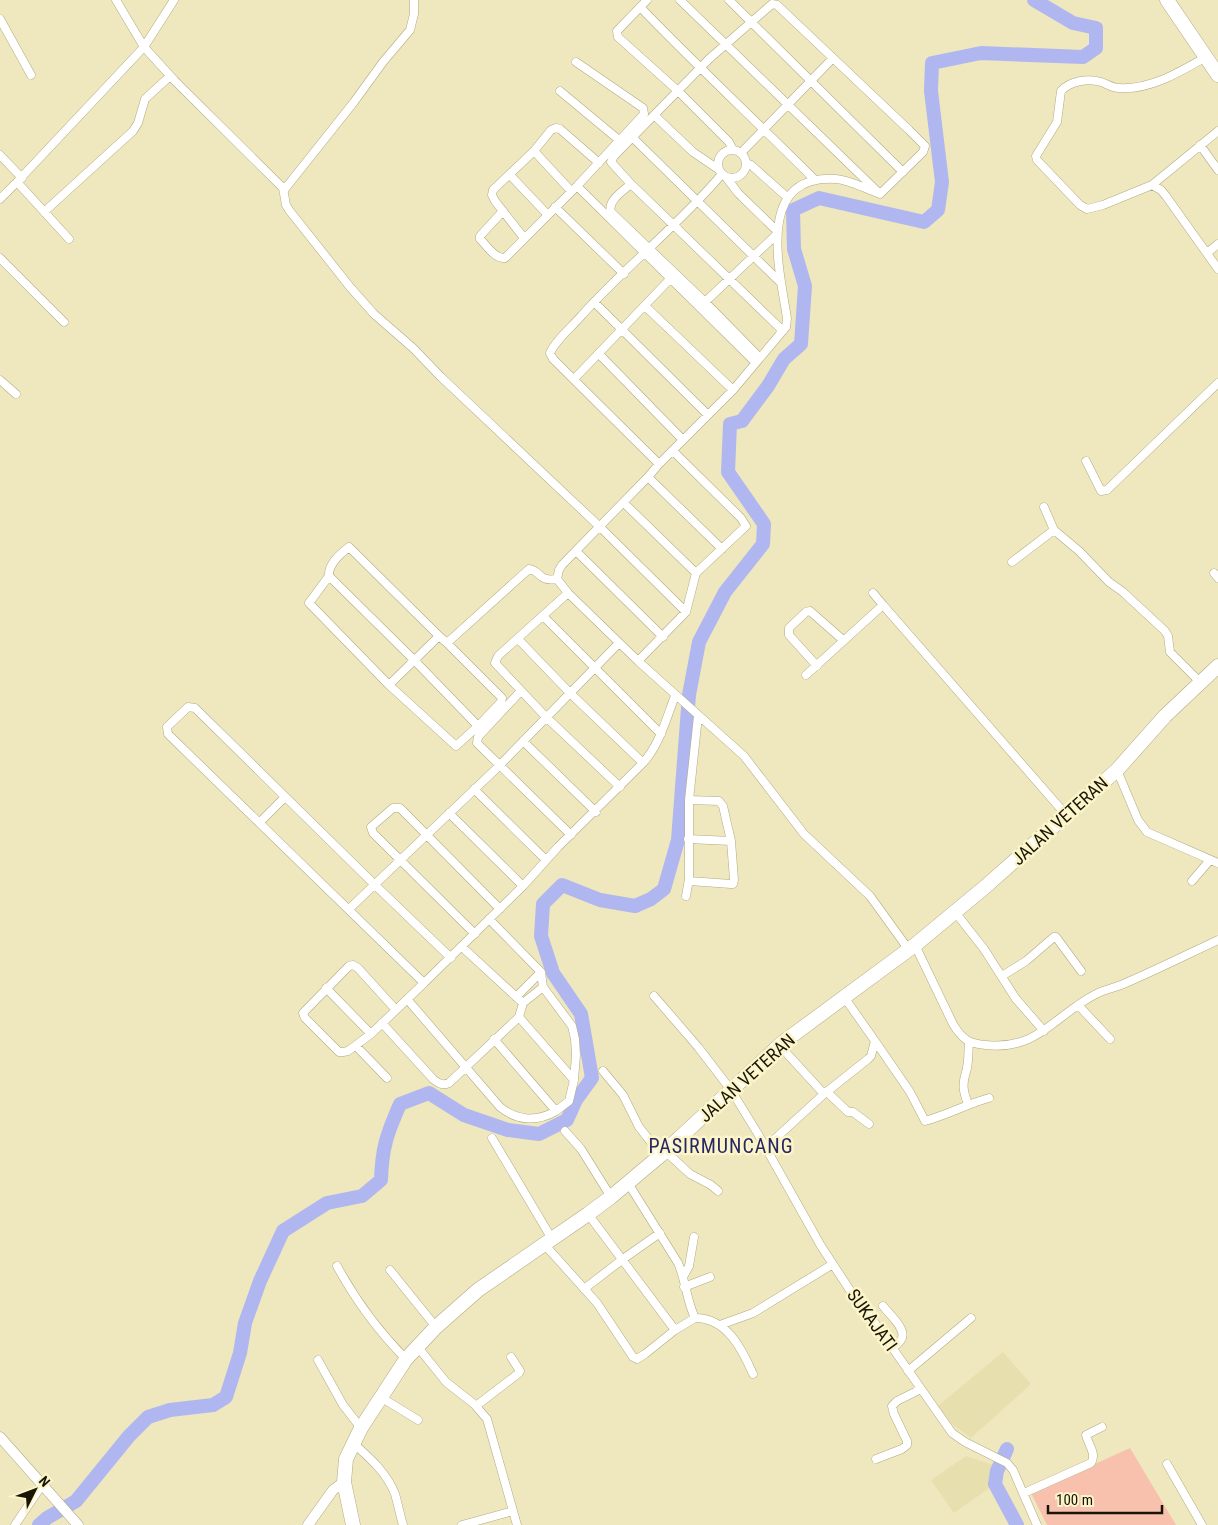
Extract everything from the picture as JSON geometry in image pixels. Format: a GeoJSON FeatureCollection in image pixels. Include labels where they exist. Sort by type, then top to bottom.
{"type":"FeatureCollection","features":[{"type":"Feature","properties":{"kind":"highway"},"geometry":{"type":"LineString","coordinates":[[1167,0],[1212,58]]}},
{"type":"Feature","properties":{"kind":"highway"},"geometry":{"type":"LineString","coordinates":[[1178,0],[1212,58],[1218,74]]}},
{"type":"Feature","properties":{"kind":"highway","name":"JALAN VETERAN"},"geometry":{"type":"LineString","coordinates":[[353,1525],[344,1482],[344,1464],[362,1428],[406,1359],[436,1327],[478,1290],[611,1197],[663,1153],[780,1046],[912,948],[955,912],[1067,816],[1117,770],[1165,716],[1218,666]]}},
{"type":"Feature","properties":{"kind":"street"},"geometry":{"type":"LineString","coordinates":[[116,0],[144,47],[170,76],[282,188],[289,210],[374,314],[413,348],[686,612]]}},
{"type":"Feature","properties":{"kind":"street"},"geometry":{"type":"LineString","coordinates":[[0,198],[20,180],[144,47],[174,0]]}},
{"type":"Feature","properties":{"kind":"street"},"geometry":{"type":"LineString","coordinates":[[282,188],[354,102],[383,62],[410,30],[414,14],[414,0]]}},
{"type":"Feature","properties":{"kind":"street"},"geometry":{"type":"LineString","coordinates":[[647,0],[617,31],[618,38],[678,91],[729,142],[746,163],[751,165],[787,197]]}},
{"type":"Feature","properties":{"kind":"street"},"geometry":{"type":"LineString","coordinates":[[680,0],[880,194]]}},
{"type":"Feature","properties":{"kind":"street"},"geometry":{"type":"LineString","coordinates":[[729,0],[904,172]]}},
{"type":"Feature","properties":{"kind":"street"},"geometry":{"type":"LineString","coordinates":[[783,331],[674,223],[631,184],[611,162],[614,156],[725,44],[770,5],[775,4],[923,144],[923,152],[880,194]]}},
{"type":"Feature","properties":{"kind":"street"},"geometry":{"type":"LineString","coordinates":[[640,7],[816,180]]}},
{"type":"Feature","properties":{"kind":"street"},"geometry":{"type":"LineString","coordinates":[[0,19],[31,74]]}},
{"type":"Feature","properties":{"kind":"street"},"geometry":{"type":"LineString","coordinates":[[776,233],[722,173],[719,156],[725,151],[737,151],[764,129],[833,58]]}},
{"type":"Feature","properties":{"kind":"street"},"geometry":{"type":"LineString","coordinates":[[1212,58],[1141,87],[1117,88],[1094,80],[1075,83],[1064,88],[1061,91],[1054,128],[1038,153],[1037,158],[1080,205],[1087,210],[1152,185],[1218,131]]}},
{"type":"Feature","properties":{"kind":"street"},"geometry":{"type":"LineString","coordinates":[[502,211],[482,233],[480,239],[496,256],[505,258],[601,161],[644,114],[643,108],[576,62]]}},
{"type":"Feature","properties":{"kind":"street"},"geometry":{"type":"LineString","coordinates":[[44,212],[133,131],[138,124],[145,99],[170,76]]}},
{"type":"Feature","properties":{"kind":"street"},"geometry":{"type":"LineString","coordinates":[[560,91],[619,140]]}},
{"type":"Feature","properties":{"kind":"street"},"geometry":{"type":"LineString","coordinates":[[654,115],[693,152],[722,173],[734,178],[742,175],[746,163]]}},
{"type":"Feature","properties":{"kind":"street"},"geometry":{"type":"LineString","coordinates":[[524,238],[495,201],[492,195],[493,190],[534,151],[551,130],[560,129],[601,161],[621,180]]}},
{"type":"Feature","properties":{"kind":"street"},"geometry":{"type":"LineString","coordinates":[[632,137],[781,283]]}},
{"type":"Feature","properties":{"kind":"street"},"geometry":{"type":"LineString","coordinates":[[1200,145],[1218,170]]}},
{"type":"Feature","properties":{"kind":"street"},"geometry":{"type":"LineString","coordinates":[[534,151],[647,250]]}},
{"type":"Feature","properties":{"kind":"street"},"geometry":{"type":"LineString","coordinates":[[0,155],[44,212],[69,239]]}},
{"type":"Feature","properties":{"kind":"street"},"geometry":{"type":"LineString","coordinates":[[659,464],[550,353],[594,302],[698,202],[722,173]]}},
{"type":"Feature","properties":{"kind":"street"},"geometry":{"type":"LineString","coordinates":[[510,175],[548,214]]}},
{"type":"Feature","properties":{"kind":"street"},"geometry":{"type":"LineString","coordinates":[[557,580],[559,570],[576,551],[733,390],[783,331],[787,318],[776,233],[787,197],[794,189],[806,182],[838,179],[880,194]]}},
{"type":"Feature","properties":{"kind":"street"},"geometry":{"type":"LineString","coordinates":[[631,184],[612,201],[611,212],[758,360]]}},
{"type":"Feature","properties":{"kind":"street"},"geometry":{"type":"LineString","coordinates":[[1152,185],[1161,190],[1166,196],[1218,269]]}},
{"type":"Feature","properties":{"kind":"street"},"geometry":{"type":"LineString","coordinates":[[554,207],[624,274]]}},
{"type":"Feature","properties":{"kind":"street"},"geometry":{"type":"LineString","coordinates":[[705,302],[776,233]]}},
{"type":"Feature","properties":{"kind":"street"},"geometry":{"type":"LineString","coordinates":[[1207,253],[1218,244]]}},
{"type":"Feature","properties":{"kind":"street"},"geometry":{"type":"LineString","coordinates":[[0,258],[64,322]]}},
{"type":"Feature","properties":{"kind":"street"},"geometry":{"type":"LineString","coordinates":[[673,276],[705,302],[758,360]]}},
{"type":"Feature","properties":{"kind":"street"},"geometry":{"type":"LineString","coordinates":[[574,378],[673,276]]}},
{"type":"Feature","properties":{"kind":"street"},"geometry":{"type":"LineString","coordinates":[[594,302],[708,415]]}},
{"type":"Feature","properties":{"kind":"street"},"geometry":{"type":"LineString","coordinates":[[644,306],[733,390]]}},
{"type":"Feature","properties":{"kind":"street"},"geometry":{"type":"LineString","coordinates":[[599,354],[683,440]]}},
{"type":"Feature","properties":{"kind":"street"},"geometry":{"type":"LineString","coordinates":[[0,380],[16,394]]}},
{"type":"Feature","properties":{"kind":"street"},"geometry":{"type":"LineString","coordinates":[[1086,461],[1101,491],[1107,490],[1218,383]]}},
{"type":"Feature","properties":{"kind":"street"},"geometry":{"type":"LineString","coordinates":[[638,661],[686,612],[696,573],[742,532],[746,524],[673,451]]}},
{"type":"Feature","properties":{"kind":"street"},"geometry":{"type":"LineString","coordinates":[[648,478],[722,549]]}},
{"type":"Feature","properties":{"kind":"street"},"geometry":{"type":"LineString","coordinates":[[624,503],[696,573]]}},
{"type":"Feature","properties":{"kind":"street"},"geometry":{"type":"LineString","coordinates":[[1044,507],[1054,530],[1165,631],[1168,636],[1170,652],[1200,682]]}},
{"type":"Feature","properties":{"kind":"street"},"geometry":{"type":"LineString","coordinates":[[1012,562],[1054,530]]}},
{"type":"Feature","properties":{"kind":"street"},"geometry":{"type":"LineString","coordinates":[[329,576],[311,598],[310,606],[453,745],[458,745],[478,726],[501,702],[502,698],[352,549],[349,547],[346,549],[330,566],[329,576],[478,726]]}},
{"type":"Feature","properties":{"kind":"street"},"geometry":{"type":"LineString","coordinates":[[576,551],[663,637]]}},
{"type":"Feature","properties":{"kind":"street"},"geometry":{"type":"LineString","coordinates":[[447,643],[529,569],[534,570],[548,581],[557,580]]}},
{"type":"Feature","properties":{"kind":"street"},"geometry":{"type":"LineString","coordinates":[[557,580],[638,661],[696,715],[744,756],[810,840],[870,896],[912,948],[960,1036],[969,1043],[1007,1046],[1023,1042],[1044,1031],[1097,993],[1120,986],[1218,940]]}},
{"type":"Feature","properties":{"kind":"street"},"geometry":{"type":"LineString","coordinates":[[568,593],[498,656],[495,661],[520,692],[620,787]]}},
{"type":"Feature","properties":{"kind":"street"},"geometry":{"type":"LineString","coordinates":[[873,593],[1067,816]]}},
{"type":"Feature","properties":{"kind":"street"},"geometry":{"type":"LineString","coordinates":[[806,675],[883,605]]}},
{"type":"Feature","properties":{"kind":"street"},"geometry":{"type":"LineString","coordinates":[[817,666],[789,635],[789,628],[806,612],[810,611],[843,640]]}},
{"type":"Feature","properties":{"kind":"street"},"geometry":{"type":"LineString","coordinates":[[543,616],[661,734]]}},
{"type":"Feature","properties":{"kind":"street"},"geometry":{"type":"LineString","coordinates":[[389,684],[439,636]]}},
{"type":"Feature","properties":{"kind":"street"},"geometry":{"type":"LineString","coordinates":[[518,639],[570,693],[643,763]]}},
{"type":"Feature","properties":{"kind":"street"},"geometry":{"type":"LineString","coordinates":[[349,909],[499,766],[619,643]]}},
{"type":"Feature","properties":{"kind":"street"},"geometry":{"type":"LineString","coordinates":[[520,692],[476,740],[479,747],[571,835]]}},
{"type":"Feature","properties":{"kind":"street"},"geometry":{"type":"LineString","coordinates":[[396,1010],[358,968],[353,965],[349,966],[326,988],[303,1013],[305,1018],[339,1052],[356,1046],[371,1034],[451,958],[643,763],[651,753],[661,734],[677,697]]}},
{"type":"Feature","properties":{"kind":"street"},"geometry":{"type":"LineString","coordinates":[[424,983],[168,734],[168,727],[188,707],[195,708],[451,958]]}},
{"type":"Feature","properties":{"kind":"street"},"geometry":{"type":"LineString","coordinates":[[686,896],[689,881],[689,800],[696,715]]}},
{"type":"Feature","properties":{"kind":"street"},"geometry":{"type":"LineString","coordinates":[[523,741],[596,812]]}},
{"type":"Feature","properties":{"kind":"street"},"geometry":{"type":"LineString","coordinates":[[1117,770],[1138,820],[1147,832],[1218,863]]}},
{"type":"Feature","properties":{"kind":"street"},"geometry":{"type":"LineString","coordinates":[[474,789],[546,860]]}},
{"type":"Feature","properties":{"kind":"street"},"geometry":{"type":"LineString","coordinates":[[260,822],[285,797]]}},
{"type":"Feature","properties":{"kind":"street"},"geometry":{"type":"LineString","coordinates":[[689,800],[719,801],[721,803],[731,841],[734,880],[733,884],[689,881]]}},
{"type":"Feature","properties":{"kind":"street"},"geometry":{"type":"LineString","coordinates":[[475,934],[400,861],[373,833],[371,827],[393,808],[397,807],[500,909]]}},
{"type":"Feature","properties":{"kind":"street"},"geometry":{"type":"LineString","coordinates":[[449,813],[523,886]]}},
{"type":"Feature","properties":{"kind":"street"},"geometry":{"type":"LineString","coordinates":[[688,839],[731,841]]}},
{"type":"Feature","properties":{"kind":"street"},"geometry":{"type":"LineString","coordinates":[[1192,881],[1210,860]]}},
{"type":"Feature","properties":{"kind":"street"},"geometry":{"type":"LineString","coordinates":[[955,912],[984,949],[1016,999],[1044,1031]]}},
{"type":"Feature","properties":{"kind":"street"},"geometry":{"type":"LineString","coordinates":[[407,999],[508,1114],[528,1119],[548,1116],[569,1101],[574,1080],[576,1055],[572,1026],[542,987],[541,972],[489,919]]}},
{"type":"Feature","properties":{"kind":"street"},"geometry":{"type":"LineString","coordinates":[[1002,976],[1026,961],[1054,937],[1056,937],[1082,971]]}},
{"type":"Feature","properties":{"kind":"street"},"geometry":{"type":"LineString","coordinates":[[462,947],[523,1003]]}},
{"type":"Feature","properties":{"kind":"street"},"geometry":{"type":"LineString","coordinates":[[516,997],[541,972]]}},
{"type":"Feature","properties":{"kind":"street"},"geometry":{"type":"LineString","coordinates":[[382,1023],[433,1079],[439,1084],[449,1083],[518,1017],[523,1003],[542,987]]}},
{"type":"Feature","properties":{"kind":"street"},"geometry":{"type":"LineString","coordinates":[[326,988],[371,1034]]}},
{"type":"Feature","properties":{"kind":"street","name":"SUKAJATI"},"geometry":{"type":"LineString","coordinates":[[654,996],[708,1059],[731,1090],[766,1147],[820,1246],[857,1301],[875,1323],[956,1436],[1007,1463],[1014,1470],[1037,1525]]}},
{"type":"Feature","properties":{"kind":"street"},"geometry":{"type":"LineString","coordinates":[[844,997],[910,1092],[924,1120],[989,1098]]}},
{"type":"Feature","properties":{"kind":"street"},"geometry":{"type":"LineString","coordinates":[[1078,1005],[1110,1039]]}},
{"type":"Feature","properties":{"kind":"street"},"geometry":{"type":"LineString","coordinates":[[518,1017],[574,1080]]}},
{"type":"Feature","properties":{"kind":"street"},"geometry":{"type":"LineString","coordinates":[[494,1039],[556,1111]]}},
{"type":"Feature","properties":{"kind":"street"},"geometry":{"type":"LineString","coordinates":[[766,1147],[826,1093],[868,1059],[871,1056],[875,1040]]}},
{"type":"Feature","properties":{"kind":"street"},"geometry":{"type":"LineString","coordinates":[[968,1104],[963,1090],[969,1043]]}},
{"type":"Feature","properties":{"kind":"street"},"geometry":{"type":"LineString","coordinates":[[356,1046],[387,1078]]}},
{"type":"Feature","properties":{"kind":"street"},"geometry":{"type":"LineString","coordinates":[[780,1046],[826,1093],[848,1112],[853,1112],[869,1124]]}},
{"type":"Feature","properties":{"kind":"street"},"geometry":{"type":"LineString","coordinates":[[604,1071],[623,1095],[639,1127],[663,1153],[690,1174],[711,1185],[718,1192]]}},
{"type":"Feature","properties":{"kind":"street"},"geometry":{"type":"LineString","coordinates":[[565,1131],[581,1149],[611,1197]]}},
{"type":"Feature","properties":{"kind":"street"},"geometry":{"type":"LineString","coordinates":[[492,1138],[548,1242],[597,1304],[633,1357],[637,1359],[645,1354],[675,1330],[695,1318],[706,1319],[720,1325],[739,1345],[753,1374]]}},
{"type":"Feature","properties":{"kind":"street"},"geometry":{"type":"LineString","coordinates":[[628,1183],[678,1264],[689,1304],[695,1318]]}},
{"type":"Feature","properties":{"kind":"street"},"geometry":{"type":"LineString","coordinates":[[588,1214],[675,1330]]}},
{"type":"Feature","properties":{"kind":"street"},"geometry":{"type":"LineString","coordinates":[[584,1289],[660,1233]]}},
{"type":"Feature","properties":{"kind":"street"},"geometry":{"type":"LineString","coordinates":[[683,1277],[689,1266],[694,1237]]}},
{"type":"Feature","properties":{"kind":"street"},"geometry":{"type":"LineString","coordinates":[[720,1325],[753,1313],[833,1264]]}},
{"type":"Feature","properties":{"kind":"street"},"geometry":{"type":"LineString","coordinates":[[338,1266],[352,1293],[370,1320],[406,1359]]}},
{"type":"Feature","properties":{"kind":"street"},"geometry":{"type":"LineString","coordinates":[[390,1270],[436,1327]]}},
{"type":"Feature","properties":{"kind":"street"},"geometry":{"type":"LineString","coordinates":[[684,1287],[710,1277]]}},
{"type":"Feature","properties":{"kind":"street"},"geometry":{"type":"LineString","coordinates":[[883,1306],[903,1333],[902,1339],[892,1348]]}},
{"type":"Feature","properties":{"kind":"street"},"geometry":{"type":"LineString","coordinates":[[908,1370],[971,1318]]}},
{"type":"Feature","properties":{"kind":"street"},"geometry":{"type":"LineString","coordinates":[[417,1346],[446,1382],[476,1406],[487,1419],[517,1525]]}},
{"type":"Feature","properties":{"kind":"street"},"geometry":{"type":"LineString","coordinates":[[476,1406],[519,1373],[520,1371],[511,1357]]}},
{"type":"Feature","properties":{"kind":"street"},"geometry":{"type":"LineString","coordinates":[[318,1360],[343,1405],[362,1428]]}},
{"type":"Feature","properties":{"kind":"street"},"geometry":{"type":"LineString","coordinates":[[876,1458],[902,1449],[907,1445],[892,1406],[897,1401],[921,1389]]}},
{"type":"Feature","properties":{"kind":"street"},"geometry":{"type":"LineString","coordinates":[[382,1398],[418,1420]]}},
{"type":"Feature","properties":{"kind":"street"},"geometry":{"type":"LineString","coordinates":[[1024,1493],[1091,1463],[1094,1459],[1086,1435],[1102,1428]]}},
{"type":"Feature","properties":{"kind":"street"},"geometry":{"type":"LineString","coordinates":[[0,1437],[78,1525]]}},
{"type":"Feature","properties":{"kind":"street"},"geometry":{"type":"LineString","coordinates":[[354,1444],[379,1467],[390,1483],[395,1494],[403,1525]]}},
{"type":"Feature","properties":{"kind":"street"},"geometry":{"type":"LineString","coordinates":[[1167,1464],[1202,1525]]}},
{"type":"Feature","properties":{"kind":"street"},"geometry":{"type":"LineString","coordinates":[[308,1525],[332,1490],[344,1482]]}},
{"type":"Feature","properties":{"kind":"street"},"geometry":{"type":"LineString","coordinates":[[15,1525],[45,1489]]}},
{"type":"Feature","properties":{"kind":"street"},"geometry":{"type":"LineString","coordinates":[[462,1525],[514,1511]]}},
{"type":"Feature","properties":{"kind":"shaded area"},"geometry":{"type":"Polygon","coordinates":[[[1003,1352],[1031,1384],[971,1438],[952,1424],[938,1406],[1003,1352]]]}},
{"type":"Feature","properties":{"kind":"shaded area"},"geometry":{"type":"Polygon","coordinates":[[[1130,1448],[1176,1525],[1047,1525],[1031,1493],[1130,1448]]]}},
{"type":"Feature","properties":{"kind":"shaded area"},"geometry":{"type":"Polygon","coordinates":[[[966,1456],[993,1465],[992,1486],[954,1513],[931,1480],[966,1456]]]}},
{"type":"Feature","properties":{"kind":"waterway"},"geometry":{"type":"LineString","coordinates":[[39,1525],[47,1518],[76,1501],[129,1436],[148,1417],[170,1410],[213,1405],[226,1397],[240,1353],[245,1323],[260,1281],[283,1231],[327,1203],[362,1196],[381,1180],[386,1141],[400,1104],[429,1093],[464,1115],[508,1130],[539,1134],[567,1120],[576,1100],[592,1078],[581,1014],[553,973],[541,936],[543,904],[562,885],[600,900],[635,906],[651,899],[664,889],[678,840],[689,695],[699,642],[725,592],[763,544],[764,524],[728,472],[730,424],[742,421],[768,386],[784,359],[801,344],[805,286],[794,249],[793,210],[819,198],[924,222],[938,210],[942,182],[931,91],[932,63],[981,53],[1083,57],[1096,48],[1096,28],[1073,23],[1034,0]]}},
{"type":"Feature","properties":{"kind":"waterway"},"geometry":{"type":"LineString","coordinates":[[1007,1449],[997,1471],[995,1484],[1017,1525]]}},
{"type":"Feature","properties":{"kind":"district","name":"PASIRMUNCANG"},"geometry":{"type":"Point","coordinates":[721,1146]}}]}
